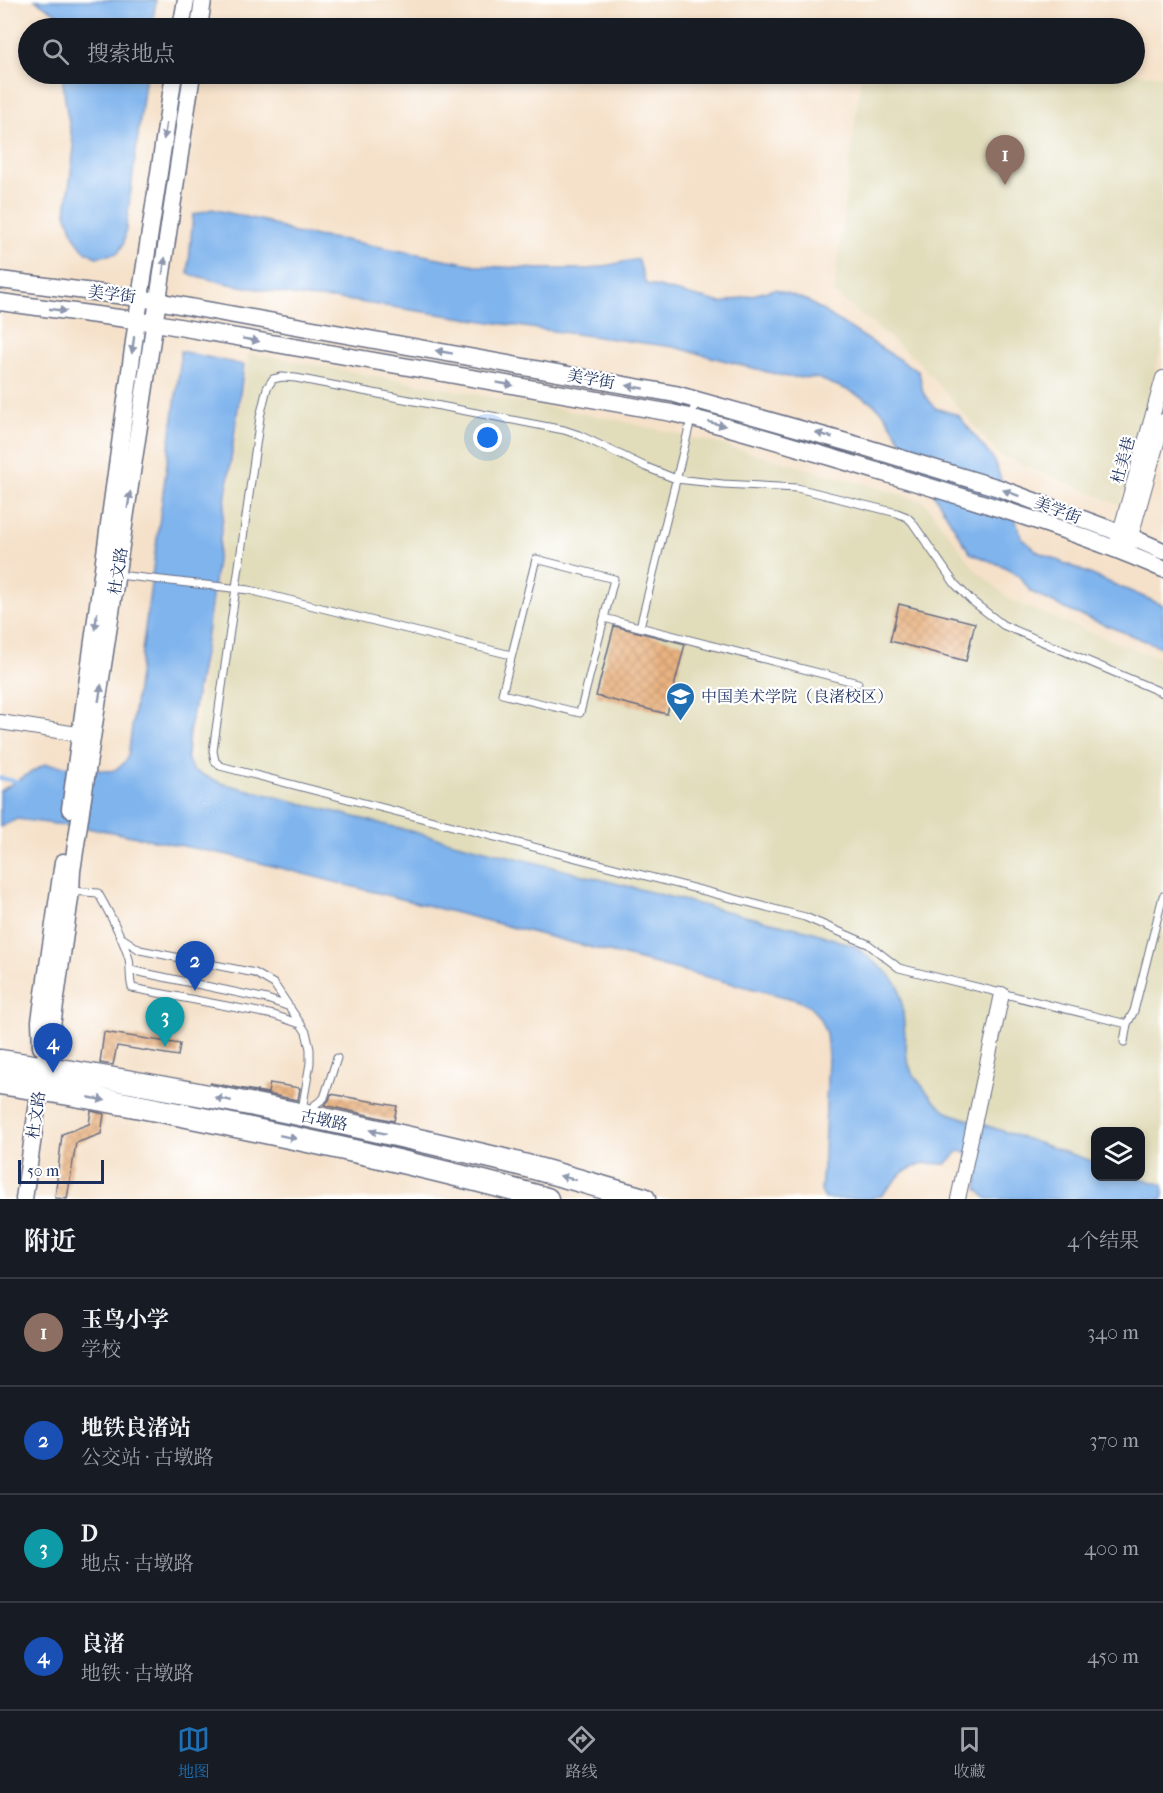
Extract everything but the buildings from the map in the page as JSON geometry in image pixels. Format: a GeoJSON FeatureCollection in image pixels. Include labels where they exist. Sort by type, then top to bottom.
{"type":"FeatureCollection","features":[{"type":"Feature","properties":{"kind":"main road","name":"古墩路"},"geometry":{"type":"LineString","coordinates":[[0,1061],[41,1078],[334,1146],[547,1199]]}},
{"type":"Feature","properties":{"kind":"main road","name":"古墩路"},"geometry":{"type":"LineString","coordinates":[[0,1083],[41,1078],[206,1095],[492,1157],[644,1199]]}},
{"type":"Feature","properties":{"kind":"street"},"geometry":{"type":"LineString","coordinates":[[183,18],[186,0]]}},
{"type":"Feature","properties":{"kind":"street"},"geometry":{"type":"LineString","coordinates":[[200,18],[203,0]]}},
{"type":"Feature","properties":{"kind":"street","name":"杜文路"},"geometry":{"type":"LineString","coordinates":[[41,1078],[40,1021],[67,870],[86,742],[136,321],[172,84]]}},
{"type":"Feature","properties":{"kind":"street","name":"杜文路"},"geometry":{"type":"LineString","coordinates":[[86,742],[118,575],[191,84]]}},
{"type":"Feature","properties":{"kind":"street","name":"美学街"},"geometry":{"type":"LineString","coordinates":[[0,280],[140,297],[675,394],[999,488],[1163,551]]}},
{"type":"Feature","properties":{"kind":"street","name":"美学街"},"geometry":{"type":"LineString","coordinates":[[0,302],[156,323],[719,424],[975,501],[1163,569]]}},
{"type":"Feature","properties":{"kind":"street","name":"杜美巷"},"geometry":{"type":"LineString","coordinates":[[1121,552],[1163,378]]}},
{"type":"Feature","properties":{"kind":"street","name":"杜美巷"},"geometry":{"type":"LineString","coordinates":[[1125,535],[1163,421]]}},
{"type":"Feature","properties":{"kind":"street"},"geometry":{"type":"LineString","coordinates":[[0,722],[86,742]]}},
{"type":"Feature","properties":{"kind":"street","name":"杜文路"},"geometry":{"type":"LineString","coordinates":[[24,1199],[71,891],[67,870]]}},
{"type":"Feature","properties":{"kind":"street"},"geometry":{"type":"LineString","coordinates":[[958,1199],[1002,994]]}},
{"type":"Feature","properties":{"kind":"lane"},"geometry":{"type":"LineString","coordinates":[[1127,1024],[899,968],[868,944],[805,917],[220,766],[215,761],[213,751],[260,417],[267,388],[273,378],[282,376],[564,430],[676,479],[797,488],[907,517],[955,584],[1003,626],[1163,693]]}},
{"type":"Feature","properties":{"kind":"lane"},"geometry":{"type":"LineString","coordinates":[[640,627],[696,399]]}},
{"type":"Feature","properties":{"kind":"lane"},"geometry":{"type":"LineString","coordinates":[[536,559],[614,579],[604,618],[580,713],[502,694],[536,559]]}},
{"type":"Feature","properties":{"kind":"lane"},"geometry":{"type":"LineString","coordinates":[[118,575],[249,590],[512,655]]}},
{"type":"Feature","properties":{"kind":"lane"},"geometry":{"type":"LineString","coordinates":[[604,618],[858,683]]}},
{"type":"Feature","properties":{"kind":"lane"},"geometry":{"type":"LineString","coordinates":[[71,891],[98,893],[122,938],[130,962],[132,988],[273,1015],[300,1024]]}},
{"type":"Feature","properties":{"kind":"lane"},"geometry":{"type":"LineString","coordinates":[[1124,1042],[1163,896]]}},
{"type":"Feature","properties":{"kind":"lane"},"geometry":{"type":"LineString","coordinates":[[122,938],[140,950],[255,973],[274,984],[306,1032],[310,1049],[310,1064],[301,1115]]}},
{"type":"Feature","properties":{"kind":"lane"},"geometry":{"type":"LineString","coordinates":[[130,970],[267,999],[290,1007]]}},
{"type":"Feature","properties":{"kind":"lane"},"geometry":{"type":"LineString","coordinates":[[301,1115],[324,1098],[336,1058]]}},
{"type":"Feature","properties":{"kind":"shaded area"},"geometry":{"type":"Polygon","coordinates":[[[1145,74],[1163,76],[1163,341],[1120,505],[999,455],[918,361],[834,293],[860,84],[1145,84],[1145,74]]]}},
{"type":"Feature","properties":{"kind":"shaded area","name":"中国美术学院（良渚校区）"},"geometry":{"type":"Polygon","coordinates":[[[249,353],[607,418],[716,443],[924,501],[974,568],[1012,601],[1163,659],[1163,1199],[1148,1199],[1103,1181],[1145,1181],[1145,1127],[1091,1127],[1091,1176],[903,1102],[882,983],[189,783],[249,353]]]}},
{"type":"Feature","properties":{"kind":"water"},"geometry":{"type":"Polygon","coordinates":[[[35,0],[156,0],[153,18],[60,18],[35,0]]]}},
{"type":"Feature","properties":{"kind":"water"},"geometry":{"type":"Polygon","coordinates":[[[63,84],[145,84],[124,243],[118,253],[96,257],[85,251],[75,238],[66,213],[74,148],[63,84]]]}},
{"type":"Feature","properties":{"kind":"water"},"geometry":{"type":"Polygon","coordinates":[[[212,209],[268,222],[294,233],[481,266],[590,269],[638,259],[646,284],[722,303],[775,289],[806,300],[919,372],[923,393],[935,408],[958,415],[994,460],[1022,538],[1038,552],[1163,605],[1163,648],[1072,612],[1031,592],[1019,576],[1005,567],[970,553],[884,413],[871,402],[850,391],[817,378],[787,377],[674,347],[346,300],[305,297],[229,284],[188,274],[193,215],[212,209]]]}},
{"type":"Feature","properties":{"kind":"water"},"geometry":{"type":"Polygon","coordinates":[[[180,351],[244,365],[205,649],[189,733],[187,757],[192,770],[221,783],[810,931],[854,946],[889,974],[899,987],[907,1059],[912,1073],[933,1100],[949,1113],[1091,1161],[1091,1181],[1145,1179],[1163,1185],[1163,1199],[987,1199],[977,1189],[980,1156],[959,1151],[946,1164],[923,1163],[903,1172],[881,1196],[872,1199],[825,1199],[821,1191],[828,1056],[826,1033],[819,1017],[809,1006],[797,1000],[229,855],[101,830],[17,819],[0,827],[0,791],[45,764],[110,771],[120,766],[128,757],[180,351]]]}},
{"type":"Feature","properties":{"kind":"waterway"},"geometry":{"type":"LineString","coordinates":[[0,778],[19,782]]}},
{"type":"Feature","properties":{"kind":"place","name":"玉鸟小学"},"geometry":{"type":"Point","coordinates":[1005,185]}},
{"type":"Feature","properties":{"kind":"place","name":"中国美术学院（良渚校区）"},"geometry":{"type":"Point","coordinates":[680,722]}},
{"type":"Feature","properties":{"kind":"place","name":"地铁良渚站"},"geometry":{"type":"Point","coordinates":[195,991]}},
{"type":"Feature","properties":{"kind":"place","name":"D"},"geometry":{"type":"Point","coordinates":[165,1047]}},
{"type":"Feature","properties":{"kind":"place","name":"良渚"},"geometry":{"type":"Point","coordinates":[53,1073]}}]}
